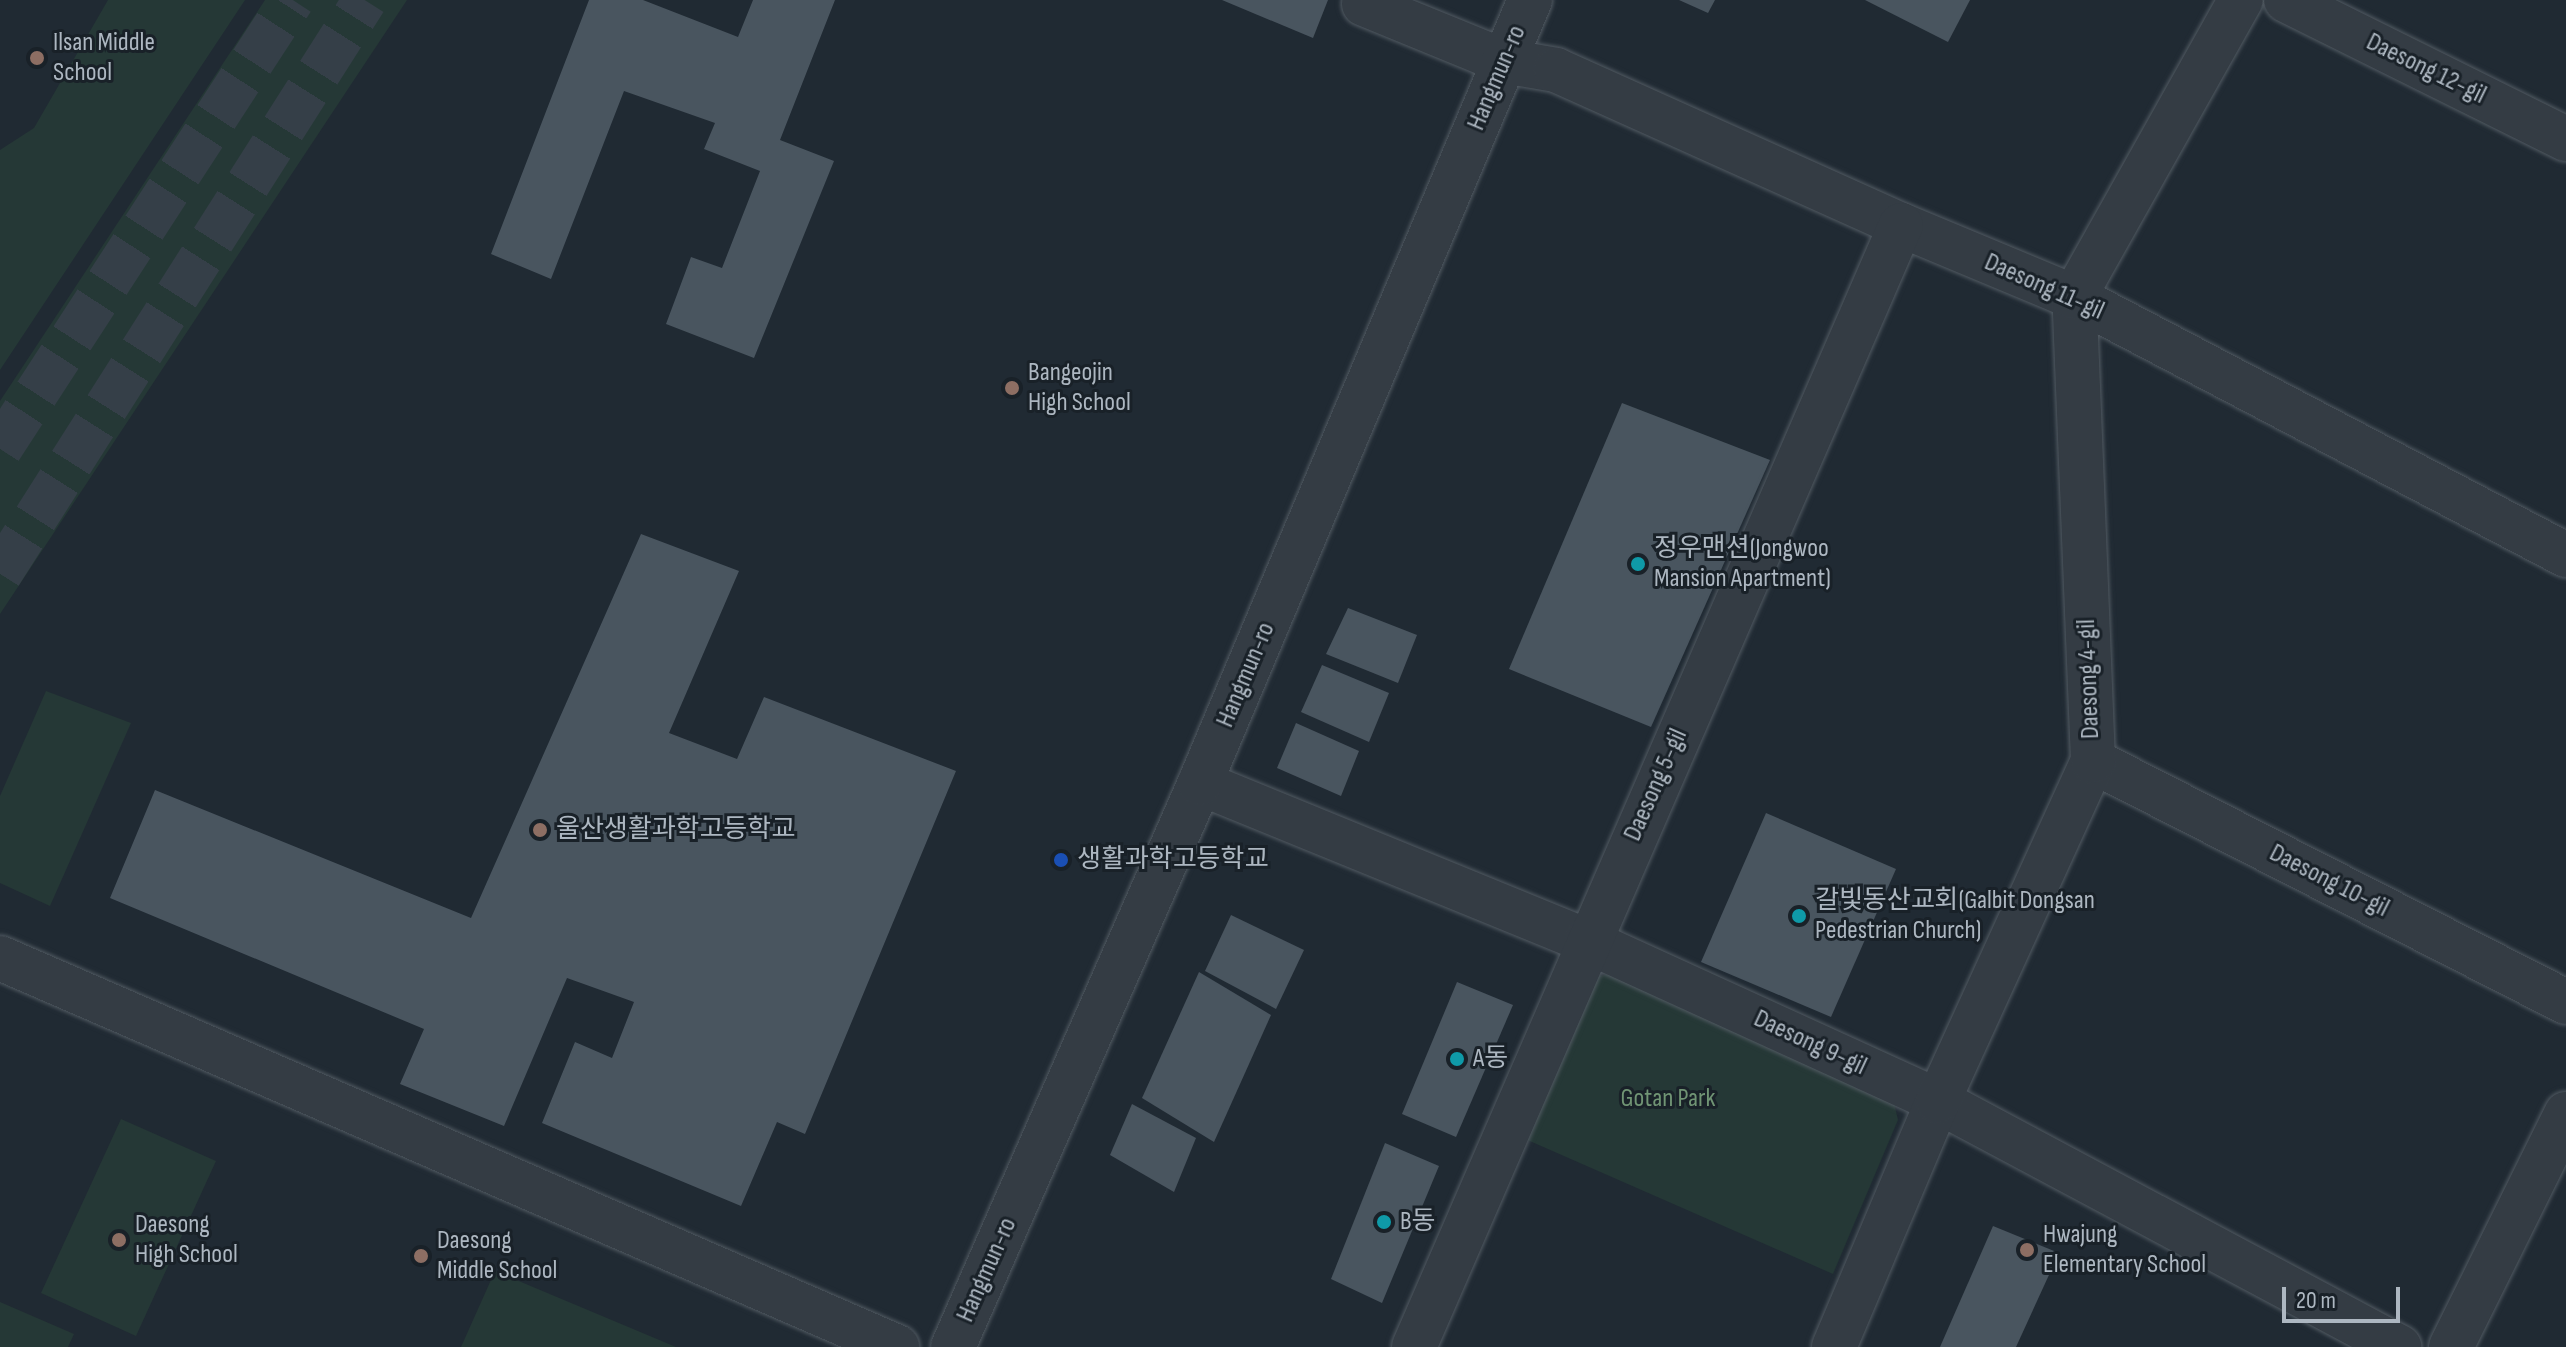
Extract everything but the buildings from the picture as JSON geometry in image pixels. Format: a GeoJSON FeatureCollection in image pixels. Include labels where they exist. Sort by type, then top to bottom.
{"type":"FeatureCollection","features":[{"type":"Feature","properties":{"kind":"street","name":"Hangmun-ro"},"geometry":{"type":"LineString","coordinates":[[953,1347],[1200,783],[1530,0]]}},
{"type":"Feature","properties":{"kind":"street"},"geometry":{"type":"LineString","coordinates":[[2074,297],[2241,0]]}},
{"type":"Feature","properties":{"kind":"street","name":"Daesong 12-gil"},"geometry":{"type":"LineString","coordinates":[[2286,0],[2566,139]]}},
{"type":"Feature","properties":{"kind":"street","name":"Daesong 11-gil"},"geometry":{"type":"LineString","coordinates":[[1364,4],[1504,61],[1556,70],[1901,225],[2074,297],[2566,555]]}},
{"type":"Feature","properties":{"kind":"street","name":"Daesong 5-gil"},"geometry":{"type":"LineString","coordinates":[[1414,1347],[1587,941],[1901,225]]}},
{"type":"Feature","properties":{"kind":"street","name":"Daesong 4-gil"},"geometry":{"type":"LineString","coordinates":[[1834,1347],[1938,1101],[2093,761],[2074,297]]}},
{"type":"Feature","properties":{"kind":"street","name":"Daesong 10-gil"},"geometry":{"type":"LineString","coordinates":[[2093,761],[2566,1002]]}},
{"type":"Feature","properties":{"kind":"street","name":"Daesong 9-gil"},"geometry":{"type":"LineString","coordinates":[[1200,783],[1587,941],[1938,1101],[2399,1347]]}},
{"type":"Feature","properties":{"kind":"street"},"geometry":{"type":"LineString","coordinates":[[0,958],[897,1347]]}},
{"type":"Feature","properties":{"kind":"street"},"geometry":{"type":"LineString","coordinates":[[2451,1347],[2566,1114]]}},
{"type":"Feature","properties":{"kind":"green space"},"geometry":{"type":"Polygon","coordinates":[[[108,0],[245,0],[0,370],[0,150],[34,128],[108,0]]]}},
{"type":"Feature","properties":{"kind":"green space"},"geometry":{"type":"Polygon","coordinates":[[[265,0],[407,0],[0,614],[0,401],[265,0]]]}},
{"type":"Feature","properties":{"kind":"green space"},"geometry":{"type":"Polygon","coordinates":[[[46,691],[131,723],[50,906],[0,883],[0,796],[46,691]]]}},
{"type":"Feature","properties":{"kind":"green space","name":"Gotan Park"},"geometry":{"type":"Polygon","coordinates":[[[1617,973],[1892,1095],[1898,1120],[1833,1274],[1523,1138],[1593,977],[1617,973]]]}},
{"type":"Feature","properties":{"kind":"green space"},"geometry":{"type":"Polygon","coordinates":[[[121,1119],[216,1161],[136,1336],[41,1293],[121,1119]]]}},
{"type":"Feature","properties":{"kind":"green space"},"geometry":{"type":"Polygon","coordinates":[[[495,1271],[676,1347],[461,1347],[495,1271]]]}},
{"type":"Feature","properties":{"kind":"green space"},"geometry":{"type":"Polygon","coordinates":[[[0,1302],[74,1334],[68,1347],[0,1347],[0,1302]]]}},
{"type":"Feature","properties":{"kind":"tunnel"},"geometry":{"type":"LineString","coordinates":[[0,449],[292,0]]}},
{"type":"Feature","properties":{"kind":"tunnel"},"geometry":{"type":"LineString","coordinates":[[0,574],[365,0]]}},
{"type":"Feature","properties":{"kind":"place","name":"Ilsan Middle School"},"geometry":{"type":"Point","coordinates":[37,58]}},
{"type":"Feature","properties":{"kind":"place","name":"Bangeojin High School"},"geometry":{"type":"Point","coordinates":[1012,388]}},
{"type":"Feature","properties":{"kind":"place","name":"정우맨션(Jongwoo Mansion Apartment)"},"geometry":{"type":"Point","coordinates":[1638,564]}},
{"type":"Feature","properties":{"kind":"place","name":"울산생활과학고등학교"},"geometry":{"type":"Point","coordinates":[540,830]}},
{"type":"Feature","properties":{"kind":"place","name":"생활과학고등학교"},"geometry":{"type":"Point","coordinates":[1061,860]}},
{"type":"Feature","properties":{"kind":"place","name":"갈빛동산교회(Galbit Dongsan Pedestrian Church)"},"geometry":{"type":"Point","coordinates":[1799,916]}},
{"type":"Feature","properties":{"kind":"place","name":"A동"},"geometry":{"type":"Point","coordinates":[1457,1059]}},
{"type":"Feature","properties":{"kind":"place","name":"B동"},"geometry":{"type":"Point","coordinates":[1384,1222]}},
{"type":"Feature","properties":{"kind":"place","name":"Daesong High School"},"geometry":{"type":"Point","coordinates":[119,1240]}},
{"type":"Feature","properties":{"kind":"place","name":"Hwajung Elementary School"},"geometry":{"type":"Point","coordinates":[2027,1250]}},
{"type":"Feature","properties":{"kind":"place","name":"Daesong Middle School"},"geometry":{"type":"Point","coordinates":[421,1256]}}]}
